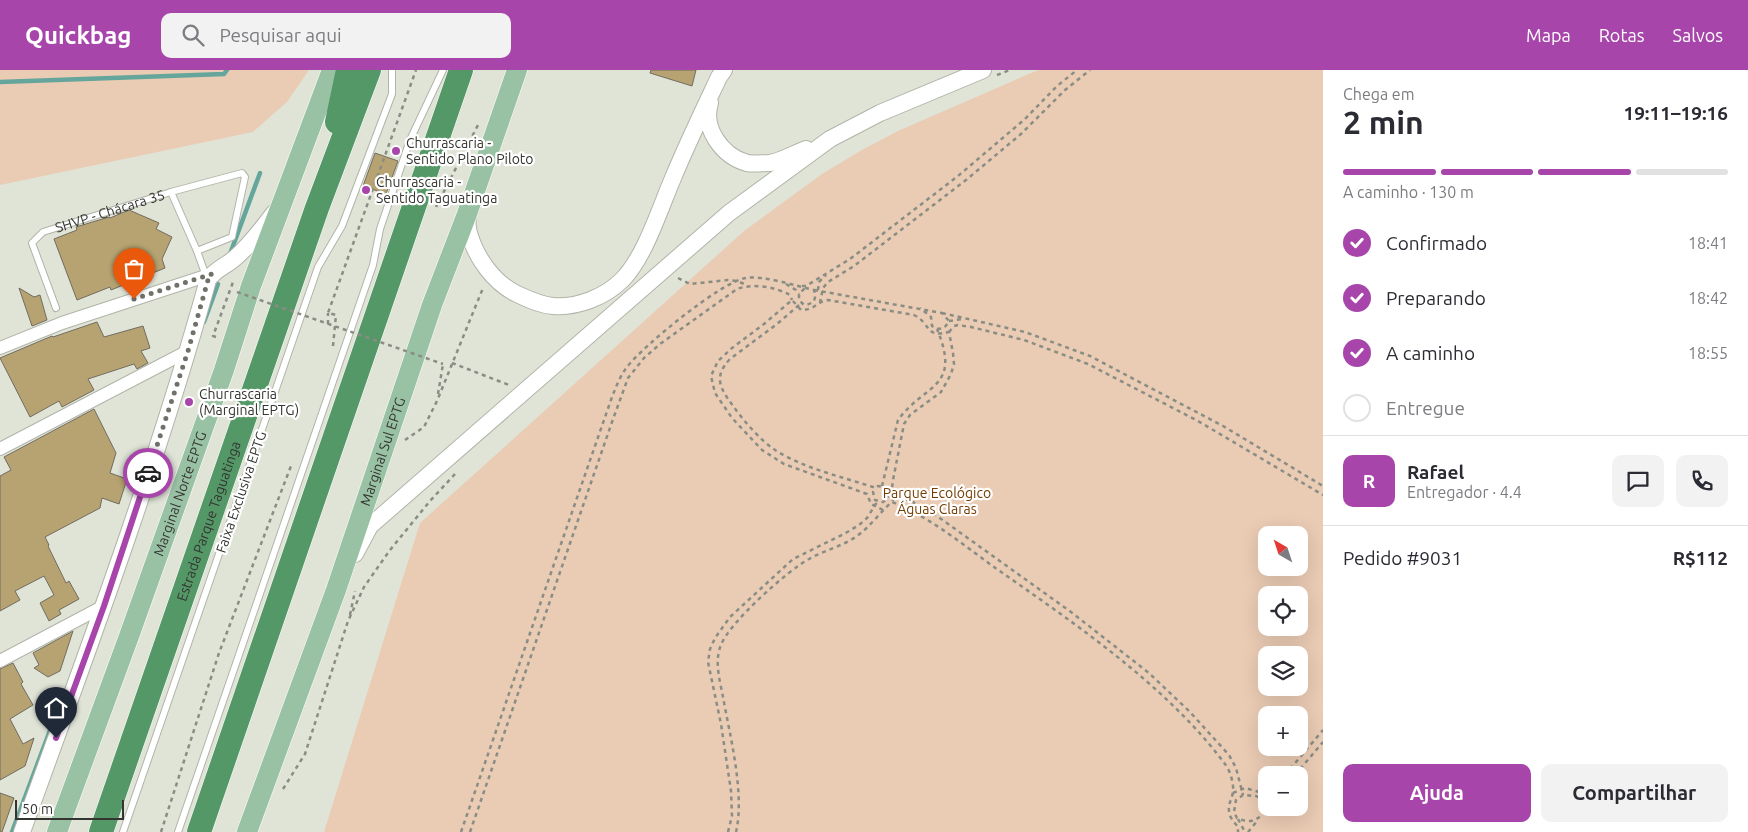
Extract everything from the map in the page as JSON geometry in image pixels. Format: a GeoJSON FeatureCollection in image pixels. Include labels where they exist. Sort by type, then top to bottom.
{"type":"FeatureCollection","features":[{"type":"Feature","properties":{"kind":"highway"},"geometry":{"type":"LineString","coordinates":[[317,208],[348,70]]}},
{"type":"Feature","properties":{"kind":"highway","name":"Estrada Parque Taguatinga"},"geometry":{"type":"LineString","coordinates":[[101,832],[317,208],[370,70]]}},
{"type":"Feature","properties":{"kind":"highway"},"geometry":{"type":"LineString","coordinates":[[199,832],[461,70]]}},
{"type":"Feature","properties":{"kind":"main road","name":"Marginal Norte EPTG"},"geometry":{"type":"LineString","coordinates":[[57,832],[224,370],[244,289],[285,199],[332,70]]}},
{"type":"Feature","properties":{"kind":"main road","name":"Marginal Sul EPTG"},"geometry":{"type":"LineString","coordinates":[[247,832],[336,590],[432,305],[467,214],[517,70]]}},
{"type":"Feature","properties":{"kind":"street"},"geometry":{"type":"LineString","coordinates":[[467,214],[469,232],[476,250],[489,272],[507,289],[533,301],[553,306],[592,300],[607,292],[623,280],[642,251],[719,72]]}},
{"type":"Feature","properties":{"kind":"street"},"geometry":{"type":"LineString","coordinates":[[719,72],[707,112],[713,135],[728,154],[748,163],[772,163],[830,139],[880,113],[988,74]]}},
{"type":"Feature","properties":{"kind":"street"},"geometry":{"type":"LineString","coordinates":[[336,590],[370,526],[729,213],[830,139]]}},
{"type":"Feature","properties":{"kind":"street"},"geometry":{"type":"LineString","coordinates":[[0,348],[62,323],[208,277],[235,258],[256,238],[285,199]]}},
{"type":"Feature","properties":{"kind":"street"},"geometry":{"type":"LineString","coordinates":[[22,832],[104,606],[188,351],[208,277]]}},
{"type":"Feature","properties":{"kind":"street"},"geometry":{"type":"LineString","coordinates":[[0,449],[188,351]]}},
{"type":"Feature","properties":{"kind":"street"},"geometry":{"type":"LineString","coordinates":[[0,661],[104,606]]}},
{"type":"Feature","properties":{"kind":"lane","name":"Faixa Exclusiva EPTG"},"geometry":{"type":"LineString","coordinates":[[123,832],[318,267],[342,226],[392,94],[392,70]]}},
{"type":"Feature","properties":{"kind":"lane"},"geometry":{"type":"LineString","coordinates":[[178,832],[373,265],[380,229],[410,140],[443,70]]}},
{"type":"Feature","properties":{"kind":"lane"},"geometry":{"type":"LineString","coordinates":[[171,192],[242,173],[245,177],[232,237],[198,251]]}},
{"type":"Feature","properties":{"kind":"lane","name":"SHVP - Chácara 35"},"geometry":{"type":"LineString","coordinates":[[56,308],[32,243],[36,237],[43,232],[171,192],[208,277]]}},
{"type":"Feature","properties":{"kind":"path"},"geometry":{"type":"LineString","coordinates":[[328,324],[328,313],[416,70]]}},
{"type":"Feature","properties":{"kind":"path"},"geometry":{"type":"LineString","coordinates":[[988,74],[1010,70]]}},
{"type":"Feature","properties":{"kind":"path"},"geometry":{"type":"LineString","coordinates":[[461,832],[618,383],[626,368],[647,345],[721,290],[737,281],[749,277],[806,286],[850,259],[958,176],[1025,119],[1057,86],[1077,70]]}},
{"type":"Feature","properties":{"kind":"path"},"geometry":{"type":"LineString","coordinates":[[820,303],[828,282],[870,254],[966,180],[1021,134],[1065,90],[1090,70]]}},
{"type":"Feature","properties":{"kind":"path"},"geometry":{"type":"LineString","coordinates":[[433,211],[479,123]]}},
{"type":"Feature","properties":{"kind":"path"},"geometry":{"type":"LineString","coordinates":[[818,290],[819,282],[833,270]]}},
{"type":"Feature","properties":{"kind":"path"},"geometry":{"type":"LineString","coordinates":[[208,277],[233,282],[244,289],[328,324],[444,364],[437,401],[489,272]]}},
{"type":"Feature","properties":{"kind":"path"},"geometry":{"type":"LineString","coordinates":[[674,281],[685,272]]}},
{"type":"Feature","properties":{"kind":"path"},"geometry":{"type":"LineString","coordinates":[[678,278],[690,284],[728,280],[784,291],[790,295],[801,310],[810,310],[828,300],[914,315],[925,323],[932,332],[939,334],[948,332],[958,325],[1024,340],[1088,364],[1198,421],[1323,495]]}},
{"type":"Feature","properties":{"kind":"path"},"geometry":{"type":"LineString","coordinates":[[784,283],[796,290],[801,303]]}},
{"type":"Feature","properties":{"kind":"path"},"geometry":{"type":"LineString","coordinates":[[470,832],[628,378],[644,358],[660,344],[727,295],[748,285]]}},
{"type":"Feature","properties":{"kind":"path"},"geometry":{"type":"LineString","coordinates":[[800,286],[942,312],[1025,332],[1090,356],[1223,426],[1323,486]]}},
{"type":"Feature","properties":{"kind":"path"},"geometry":{"type":"LineString","coordinates":[[799,294],[805,288]]}},
{"type":"Feature","properties":{"kind":"path"},"geometry":{"type":"LineString","coordinates":[[801,303],[804,305],[810,304],[815,300],[814,290]]}},
{"type":"Feature","properties":{"kind":"path"},"geometry":{"type":"LineString","coordinates":[[792,300],[718,361],[711,376],[714,393],[732,418],[762,450],[784,464],[867,494],[871,504],[883,510]]}},
{"type":"Feature","properties":{"kind":"path"},"geometry":{"type":"LineString","coordinates":[[801,303],[778,324],[723,366],[720,375],[723,393],[756,433],[776,450],[801,463],[876,488],[882,486]]}},
{"type":"Feature","properties":{"kind":"path"},"geometry":{"type":"LineString","coordinates":[[920,308],[931,317],[932,326],[937,329],[943,329],[949,321],[954,319],[970,319]]}},
{"type":"Feature","properties":{"kind":"path"},"geometry":{"type":"LineString","coordinates":[[942,312],[949,321]]}},
{"type":"Feature","properties":{"kind":"path"},"geometry":{"type":"LineString","coordinates":[[328,313],[336,315],[333,352]]}},
{"type":"Feature","properties":{"kind":"path"},"geometry":{"type":"LineString","coordinates":[[882,486],[898,420],[902,413],[927,394],[943,374],[945,354],[937,329]]}},
{"type":"Feature","properties":{"kind":"path"},"geometry":{"type":"LineString","coordinates":[[736,832],[740,804],[730,734],[720,684],[717,658],[721,644],[734,625],[798,566],[856,537],[873,523],[892,502],[896,493],[892,488],[904,424],[910,415],[941,392],[951,374],[954,364],[948,332]]}},
{"type":"Feature","properties":{"kind":"path"},"geometry":{"type":"LineString","coordinates":[[452,363],[525,391]]}},
{"type":"Feature","properties":{"kind":"path"},"geometry":{"type":"LineString","coordinates":[[161,832],[219,653],[293,462]]}},
{"type":"Feature","properties":{"kind":"path"},"geometry":{"type":"LineString","coordinates":[[282,790],[305,754],[348,621],[364,587],[395,543],[456,473]]}},
{"type":"Feature","properties":{"kind":"path"},"geometry":{"type":"LineString","coordinates":[[882,486],[888,490],[889,494],[910,501],[938,516],[1071,612],[1149,673],[1218,742],[1236,768],[1243,795]]}},
{"type":"Feature","properties":{"kind":"path"},"geometry":{"type":"LineString","coordinates":[[876,488],[873,496],[877,502]]}},
{"type":"Feature","properties":{"kind":"path"},"geometry":{"type":"LineString","coordinates":[[877,502],[883,502],[889,494]]}},
{"type":"Feature","properties":{"kind":"path"},"geometry":{"type":"LineString","coordinates":[[728,832],[732,816],[731,791],[721,724],[708,662],[710,649],[715,638],[730,618],[794,559],[859,525],[867,518],[877,502]]}},
{"type":"Feature","properties":{"kind":"path"},"geometry":{"type":"LineString","coordinates":[[892,502],[910,509],[933,524],[1048,605],[1109,651],[1158,692],[1192,726],[1227,766],[1233,793],[1229,811],[1230,816],[1238,827],[1238,832]]}},
{"type":"Feature","properties":{"kind":"path"},"geometry":{"type":"LineString","coordinates":[[1293,766],[1323,730]]}},
{"type":"Feature","properties":{"kind":"path"},"geometry":{"type":"LineString","coordinates":[[1303,766],[1323,742]]}},
{"type":"Feature","properties":{"kind":"path"},"geometry":{"type":"LineString","coordinates":[[1233,793],[1251,789],[1258,792]]}},
{"type":"Feature","properties":{"kind":"path"},"geometry":{"type":"LineString","coordinates":[[1258,797],[1243,795],[1236,800],[1234,812],[1246,832],[1260,818]]}},
{"type":"Feature","properties":{"kind":"path"},"geometry":{"type":"LineString","coordinates":[[1237,818],[1250,821],[1260,818]]}},
{"type":"Feature","properties":{"kind":"green space"},"geometry":{"type":"Polygon","coordinates":[[[0,70],[309,70],[287,102],[253,132],[0,185],[0,70]]]}},
{"type":"Feature","properties":{"kind":"green space","name":"Parque Ecológico Águas Claras"},"geometry":{"type":"Polygon","coordinates":[[[1038,70],[1323,70],[1323,832],[324,832],[420,523],[744,231],[822,174],[898,131],[1038,70]]]}},
{"type":"Feature","properties":{"kind":"building"},"geometry":{"type":"Polygon","coordinates":[[[651,70],[696,70],[692,86],[650,73],[651,70]]]}},
{"type":"Feature","properties":{"kind":"building"},"geometry":{"type":"Polygon","coordinates":[[[375,153],[398,161],[386,194],[363,186],[375,153]]]}},
{"type":"Feature","properties":{"kind":"building"},"geometry":{"type":"Polygon","coordinates":[[[129,210],[159,223],[156,229],[172,237],[162,259],[165,268],[111,290],[110,287],[77,300],[54,239],[77,230],[76,227],[110,218],[129,210]]]}},
{"type":"Feature","properties":{"kind":"building"},"geometry":{"type":"Polygon","coordinates":[[[19,288],[34,297],[40,295],[47,320],[32,326],[19,288]]]}},
{"type":"Feature","properties":{"kind":"building"},"geometry":{"type":"Polygon","coordinates":[[[97,322],[104,337],[143,326],[150,348],[141,351],[148,363],[137,369],[134,364],[88,379],[94,390],[62,407],[59,401],[30,417],[0,358],[52,336],[97,322]]]}},
{"type":"Feature","properties":{"kind":"building"},"geometry":{"type":"Polygon","coordinates":[[[94,409],[116,453],[110,473],[127,479],[119,504],[102,498],[100,508],[45,537],[66,583],[69,581],[79,599],[59,610],[61,614],[49,621],[40,603],[54,595],[44,576],[15,591],[20,600],[0,611],[0,476],[11,470],[4,457],[94,409]]]}},
{"type":"Feature","properties":{"kind":"building"},"geometry":{"type":"Polygon","coordinates":[[[73,631],[60,671],[48,677],[34,668],[39,665],[33,653],[73,631]]]}},
{"type":"Feature","properties":{"kind":"building"},"geometry":{"type":"Polygon","coordinates":[[[13,663],[23,682],[21,684],[33,705],[10,719],[23,744],[34,738],[25,766],[0,780],[0,669],[13,663]]]}},
{"type":"Feature","properties":{"kind":"building"},"geometry":{"type":"Polygon","coordinates":[[[0,793],[14,798],[2,832],[0,832],[0,793]]]}},
{"type":"Feature","properties":{"kind":"waterway"},"geometry":{"type":"LineString","coordinates":[[0,82],[224,74],[227,70]]}},
{"type":"Feature","properties":{"kind":"waterway"},"geometry":{"type":"LineString","coordinates":[[230,254],[260,173]]}},
{"type":"Feature","properties":{"kind":"waterway"},"geometry":{"type":"LineString","coordinates":[[204,322],[218,284]]}},
{"type":"Feature","properties":{"kind":"waterway"},"geometry":{"type":"LineString","coordinates":[[12,832],[58,709]]}},
{"type":"Feature","properties":{"kind":"way so far"},"geometry":{"type":"LineString","coordinates":[[134,299],[212,274],[208,280],[188,351],[148,473]]}},
{"type":"Feature","properties":{"kind":"place","name":"Churrascaria - Sentido Plano Piloto"},"geometry":{"type":"Point","coordinates":[396,151]}},
{"type":"Feature","properties":{"kind":"place","name":"Churrascaria - Sentido Taguatinga"},"geometry":{"type":"Point","coordinates":[366,190]}},
{"type":"Feature","properties":{"kind":"place","name":"Churrascaria (Marginal EPTG)"},"geometry":{"type":"Point","coordinates":[189,402]}},
{"type":"Feature","properties":{"kind":"route"},"geometry":{"type":"LineString","coordinates":[[56,738],[104,606],[148,473]]}}]}
